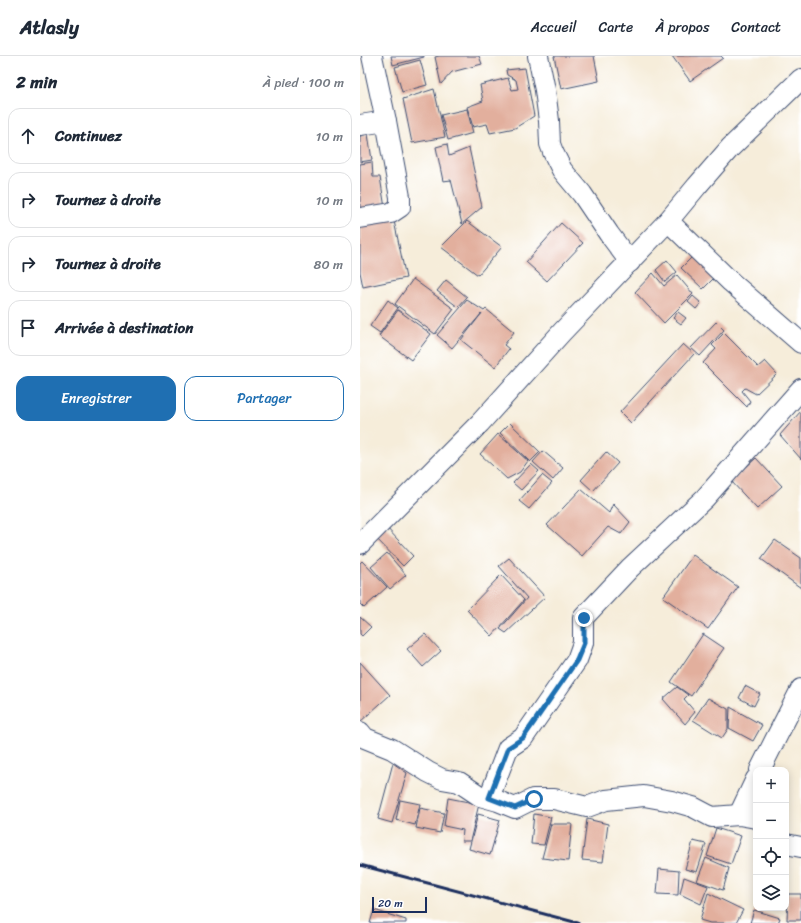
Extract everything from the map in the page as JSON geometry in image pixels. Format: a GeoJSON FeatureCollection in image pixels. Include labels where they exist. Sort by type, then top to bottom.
{"type":"FeatureCollection","features":[{"type":"Feature","properties":{"kind":"street"},"geometry":{"type":"LineString","coordinates":[[360,218],[391,213],[400,207],[400,197],[386,121],[372,56]]}},
{"type":"Feature","properties":{"kind":"street"},"geometry":{"type":"LineString","coordinates":[[538,56],[545,90],[550,144],[553,152],[562,170],[582,194],[630,262]]}},
{"type":"Feature","properties":{"kind":"street"},"geometry":{"type":"LineString","coordinates":[[360,544],[480,423],[562,332],[630,262],[730,148],[801,79]]}},
{"type":"Feature","properties":{"kind":"street"},"geometry":{"type":"LineString","coordinates":[[360,125],[386,121]]}},
{"type":"Feature","properties":{"kind":"street"},"geometry":{"type":"LineString","coordinates":[[668,220],[731,282],[801,343]]}},
{"type":"Feature","properties":{"kind":"street"},"geometry":{"type":"LineString","coordinates":[[489,798],[508,748],[523,738],[577,660],[584,643],[584,618],[630,568],[705,498],[801,389]]}},
{"type":"Feature","properties":{"kind":"street"},"geometry":{"type":"LineString","coordinates":[[762,767],[801,689]]}},
{"type":"Feature","properties":{"kind":"street"},"geometry":{"type":"LineString","coordinates":[[360,732],[365,738],[392,749],[428,772],[442,779],[459,782],[480,796],[515,808],[534,799],[554,799],[587,807],[606,800],[644,796],[672,801],[693,807],[712,818],[748,816],[753,793]]}},
{"type":"Feature","properties":{"kind":"street"},"geometry":{"type":"LineString","coordinates":[[789,845],[801,847]]}},
{"type":"Feature","properties":{"kind":"building"},"geometry":{"type":"Polygon","coordinates":[[[391,56],[424,56],[424,57],[393,65],[391,56]]]}},
{"type":"Feature","properties":{"kind":"building"},"geometry":{"type":"Polygon","coordinates":[[[479,56],[482,64],[452,72],[441,84],[435,57],[479,56]]]}},
{"type":"Feature","properties":{"kind":"building"},"geometry":{"type":"Polygon","coordinates":[[[554,56],[594,56],[599,81],[561,89],[554,56]]]}},
{"type":"Feature","properties":{"kind":"building"},"geometry":{"type":"Polygon","coordinates":[[[672,56],[721,56],[723,58],[690,81],[672,56]]]}},
{"type":"Feature","properties":{"kind":"building"},"geometry":{"type":"Polygon","coordinates":[[[420,60],[427,85],[402,92],[395,67],[420,60]]]}},
{"type":"Feature","properties":{"kind":"building"},"geometry":{"type":"Polygon","coordinates":[[[525,68],[534,116],[515,128],[490,133],[487,124],[473,127],[467,107],[483,101],[480,85],[508,78],[512,90],[518,89],[516,80],[507,75],[506,70],[525,68]]]}},
{"type":"Feature","properties":{"kind":"building"},"geometry":{"type":"Polygon","coordinates":[[[434,89],[445,137],[412,143],[403,99],[434,89]]]}},
{"type":"Feature","properties":{"kind":"building"},"geometry":{"type":"Polygon","coordinates":[[[467,109],[473,133],[448,140],[441,115],[467,109]]]}},
{"type":"Feature","properties":{"kind":"building"},"geometry":{"type":"Polygon","coordinates":[[[368,134],[372,160],[360,162],[360,136],[368,134]]]}},
{"type":"Feature","properties":{"kind":"building"},"geometry":{"type":"Polygon","coordinates":[[[447,144],[449,156],[469,148],[482,207],[462,224],[451,180],[443,181],[436,147],[447,144]]]}},
{"type":"Feature","properties":{"kind":"building"},"geometry":{"type":"Polygon","coordinates":[[[372,162],[373,177],[380,177],[385,208],[360,211],[360,164],[372,162]]]}},
{"type":"Feature","properties":{"kind":"building"},"geometry":{"type":"Polygon","coordinates":[[[393,216],[406,278],[363,287],[360,272],[360,223],[393,216]]]}},
{"type":"Feature","properties":{"kind":"building"},"geometry":{"type":"Polygon","coordinates":[[[467,221],[502,247],[478,275],[441,247],[467,221]]]}},
{"type":"Feature","properties":{"kind":"building"},"geometry":{"type":"Polygon","coordinates":[[[561,223],[583,243],[547,281],[526,262],[561,223]]]}},
{"type":"Feature","properties":{"kind":"building"},"geometry":{"type":"Polygon","coordinates":[[[696,253],[718,274],[703,289],[681,268],[696,253]]]}},
{"type":"Feature","properties":{"kind":"building"},"geometry":{"type":"Polygon","coordinates":[[[667,260],[677,272],[665,282],[656,270],[667,260]]]}},
{"type":"Feature","properties":{"kind":"building"},"geometry":{"type":"Polygon","coordinates":[[[653,273],[664,286],[677,275],[693,294],[664,323],[635,292],[653,273]]]}},
{"type":"Feature","properties":{"kind":"building"},"geometry":{"type":"Polygon","coordinates":[[[413,279],[454,309],[435,334],[395,304],[413,279]]]}},
{"type":"Feature","properties":{"kind":"building"},"geometry":{"type":"Polygon","coordinates":[[[446,280],[467,297],[458,307],[437,291],[446,280]]]}},
{"type":"Feature","properties":{"kind":"building"},"geometry":{"type":"Polygon","coordinates":[[[693,296],[701,303],[696,309],[688,302],[693,296]]]}},
{"type":"Feature","properties":{"kind":"building"},"geometry":{"type":"Polygon","coordinates":[[[388,300],[398,308],[380,333],[370,326],[388,300]]]}},
{"type":"Feature","properties":{"kind":"building"},"geometry":{"type":"Polygon","coordinates":[[[467,300],[484,311],[486,309],[514,332],[504,345],[509,349],[495,367],[461,340],[482,313],[452,348],[437,335],[467,300]]]}},
{"type":"Feature","properties":{"kind":"building"},"geometry":{"type":"Polygon","coordinates":[[[398,310],[431,334],[411,360],[379,336],[398,310]]]}},
{"type":"Feature","properties":{"kind":"building"},"geometry":{"type":"Polygon","coordinates":[[[678,312],[686,318],[681,324],[673,318],[678,312]]]}},
{"type":"Feature","properties":{"kind":"building"},"geometry":{"type":"Polygon","coordinates":[[[716,322],[724,330],[700,356],[691,348],[716,322]]]}},
{"type":"Feature","properties":{"kind":"building"},"geometry":{"type":"Polygon","coordinates":[[[724,333],[758,367],[765,361],[777,374],[756,394],[745,388],[742,391],[750,401],[747,407],[703,363],[716,349],[712,345],[724,333]]]}},
{"type":"Feature","properties":{"kind":"building"},"geometry":{"type":"Polygon","coordinates":[[[683,344],[694,354],[631,423],[620,412],[683,344]]]}},
{"type":"Feature","properties":{"kind":"building"},"geometry":{"type":"Polygon","coordinates":[[[801,411],[801,459],[780,435],[801,411]]]}},
{"type":"Feature","properties":{"kind":"building"},"geometry":{"type":"Polygon","coordinates":[[[510,423],[540,452],[530,462],[500,433],[510,423]]]}},
{"type":"Feature","properties":{"kind":"building"},"geometry":{"type":"Polygon","coordinates":[[[498,434],[528,461],[520,472],[507,479],[480,454],[498,434]]]}},
{"type":"Feature","properties":{"kind":"building"},"geometry":{"type":"Polygon","coordinates":[[[543,451],[563,468],[553,480],[533,462],[543,451]]]}},
{"type":"Feature","properties":{"kind":"building"},"geometry":{"type":"Polygon","coordinates":[[[606,452],[618,463],[593,491],[581,480],[606,452]]]}},
{"type":"Feature","properties":{"kind":"building"},"geometry":{"type":"Polygon","coordinates":[[[756,458],[782,486],[757,509],[731,481],[756,458]]]}},
{"type":"Feature","properties":{"kind":"building"},"geometry":{"type":"Polygon","coordinates":[[[531,464],[539,471],[521,490],[513,483],[531,464]]]}},
{"type":"Feature","properties":{"kind":"building"},"geometry":{"type":"Polygon","coordinates":[[[542,475],[552,483],[529,509],[519,501],[542,475]]]}},
{"type":"Feature","properties":{"kind":"building"},"geometry":{"type":"Polygon","coordinates":[[[581,489],[609,513],[613,504],[630,522],[621,534],[608,527],[582,556],[547,525],[581,489]]]}},
{"type":"Feature","properties":{"kind":"building"},"geometry":{"type":"Polygon","coordinates":[[[385,526],[413,556],[403,566],[374,536],[385,526]]]}},
{"type":"Feature","properties":{"kind":"building"},"geometry":{"type":"Polygon","coordinates":[[[775,540],[801,558],[801,588],[761,559],[775,540]]]}},
{"type":"Feature","properties":{"kind":"building"},"geometry":{"type":"Polygon","coordinates":[[[387,553],[406,575],[390,589],[371,567],[387,553]]]}},
{"type":"Feature","properties":{"kind":"building"},"geometry":{"type":"Polygon","coordinates":[[[693,555],[738,587],[708,629],[663,597],[693,555]]]}},
{"type":"Feature","properties":{"kind":"building"},"geometry":{"type":"Polygon","coordinates":[[[509,558],[545,597],[506,633],[500,629],[527,598],[499,566],[509,558]]]}},
{"type":"Feature","properties":{"kind":"building"},"geometry":{"type":"Polygon","coordinates":[[[362,561],[387,587],[364,608],[360,604],[360,563],[362,561]]]}},
{"type":"Feature","properties":{"kind":"building"},"geometry":{"type":"Polygon","coordinates":[[[501,575],[524,600],[492,636],[467,610],[501,575]]]}},
{"type":"Feature","properties":{"kind":"building"},"geometry":{"type":"Polygon","coordinates":[[[360,617],[371,627],[362,636],[360,634],[360,617]]]}},
{"type":"Feature","properties":{"kind":"building"},"geometry":{"type":"Polygon","coordinates":[[[425,634],[441,651],[423,667],[407,649],[425,634]]]}},
{"type":"Feature","properties":{"kind":"building"},"geometry":{"type":"Polygon","coordinates":[[[703,634],[724,648],[691,696],[671,682],[703,634]]]}},
{"type":"Feature","properties":{"kind":"building"},"geometry":{"type":"Polygon","coordinates":[[[360,662],[390,695],[360,722],[360,662]]]}},
{"type":"Feature","properties":{"kind":"building"},"geometry":{"type":"Polygon","coordinates":[[[745,686],[760,694],[754,706],[739,698],[745,686]]]}},
{"type":"Feature","properties":{"kind":"building"},"geometry":{"type":"Polygon","coordinates":[[[677,687],[688,695],[684,699],[695,712],[685,724],[663,699],[677,687]]]}},
{"type":"Feature","properties":{"kind":"building"},"geometry":{"type":"Polygon","coordinates":[[[708,698],[728,709],[728,729],[722,738],[693,720],[708,698]]]}},
{"type":"Feature","properties":{"kind":"building"},"geometry":{"type":"Polygon","coordinates":[[[730,707],[762,725],[753,741],[729,728],[730,707]]]}},
{"type":"Feature","properties":{"kind":"building"},"geometry":{"type":"Polygon","coordinates":[[[393,763],[407,773],[392,823],[378,819],[393,763]]]}},
{"type":"Feature","properties":{"kind":"building"},"geometry":{"type":"Polygon","coordinates":[[[448,798],[479,804],[470,841],[462,841],[463,830],[444,826],[448,798]]]}},
{"type":"Feature","properties":{"kind":"building"},"geometry":{"type":"Polygon","coordinates":[[[400,800],[420,804],[415,825],[396,820],[400,800]]]}},
{"type":"Feature","properties":{"kind":"building"},"geometry":{"type":"Polygon","coordinates":[[[420,808],[444,813],[440,833],[416,828],[420,808]]]}},
{"type":"Feature","properties":{"kind":"building"},"geometry":{"type":"Polygon","coordinates":[[[478,814],[500,820],[490,855],[469,849],[478,814]]]}},
{"type":"Feature","properties":{"kind":"building"},"geometry":{"type":"Polygon","coordinates":[[[534,814],[551,817],[544,845],[531,844],[534,814]]]}},
{"type":"Feature","properties":{"kind":"building"},"geometry":{"type":"Polygon","coordinates":[[[587,819],[608,824],[603,862],[582,860],[587,819]]]}},
{"type":"Feature","properties":{"kind":"building"},"geometry":{"type":"Polygon","coordinates":[[[551,824],[572,824],[568,861],[542,858],[551,824]]]}},
{"type":"Feature","properties":{"kind":"building"},"geometry":{"type":"Polygon","coordinates":[[[716,828],[741,836],[731,864],[707,856],[716,828]]]}},
{"type":"Feature","properties":{"kind":"building"},"geometry":{"type":"Polygon","coordinates":[[[693,841],[706,844],[697,872],[685,869],[693,841]]]}},
{"type":"Feature","properties":{"kind":"building"},"geometry":{"type":"Polygon","coordinates":[[[706,858],[729,868],[723,890],[697,881],[706,858]]]}},
{"type":"Feature","properties":{"kind":"building"},"geometry":{"type":"Polygon","coordinates":[[[659,869],[679,871],[678,895],[657,894],[659,869]]]}},
{"type":"Feature","properties":{"kind":"building"},"geometry":{"type":"Polygon","coordinates":[[[684,877],[708,886],[701,904],[680,894],[684,877]]]}},
{"type":"Feature","properties":{"kind":"building"},"geometry":{"type":"Polygon","coordinates":[[[708,893],[743,910],[736,923],[710,923],[700,920],[708,893]]]}},
{"type":"Feature","properties":{"kind":"building"},"geometry":{"type":"Polygon","coordinates":[[[789,894],[801,894],[801,920],[787,920],[787,911],[789,911],[789,894]]]}},
{"type":"Feature","properties":{"kind":"building"},"geometry":{"type":"Polygon","coordinates":[[[374,910],[406,920],[406,923],[370,923],[374,910]]]}},
{"type":"Feature","properties":{"kind":"building"},"geometry":{"type":"Polygon","coordinates":[[[754,911],[780,918],[778,923],[750,923],[754,911]]]}},
{"type":"Feature","properties":{"kind":"railway"},"geometry":{"type":"LineString","coordinates":[[360,865],[578,923]]}},
{"type":"Feature","properties":{"kind":"route"},"geometry":{"type":"LineString","coordinates":[[534,799],[515,808],[489,798],[508,748],[523,738],[577,660],[584,643],[584,618]]}}]}
